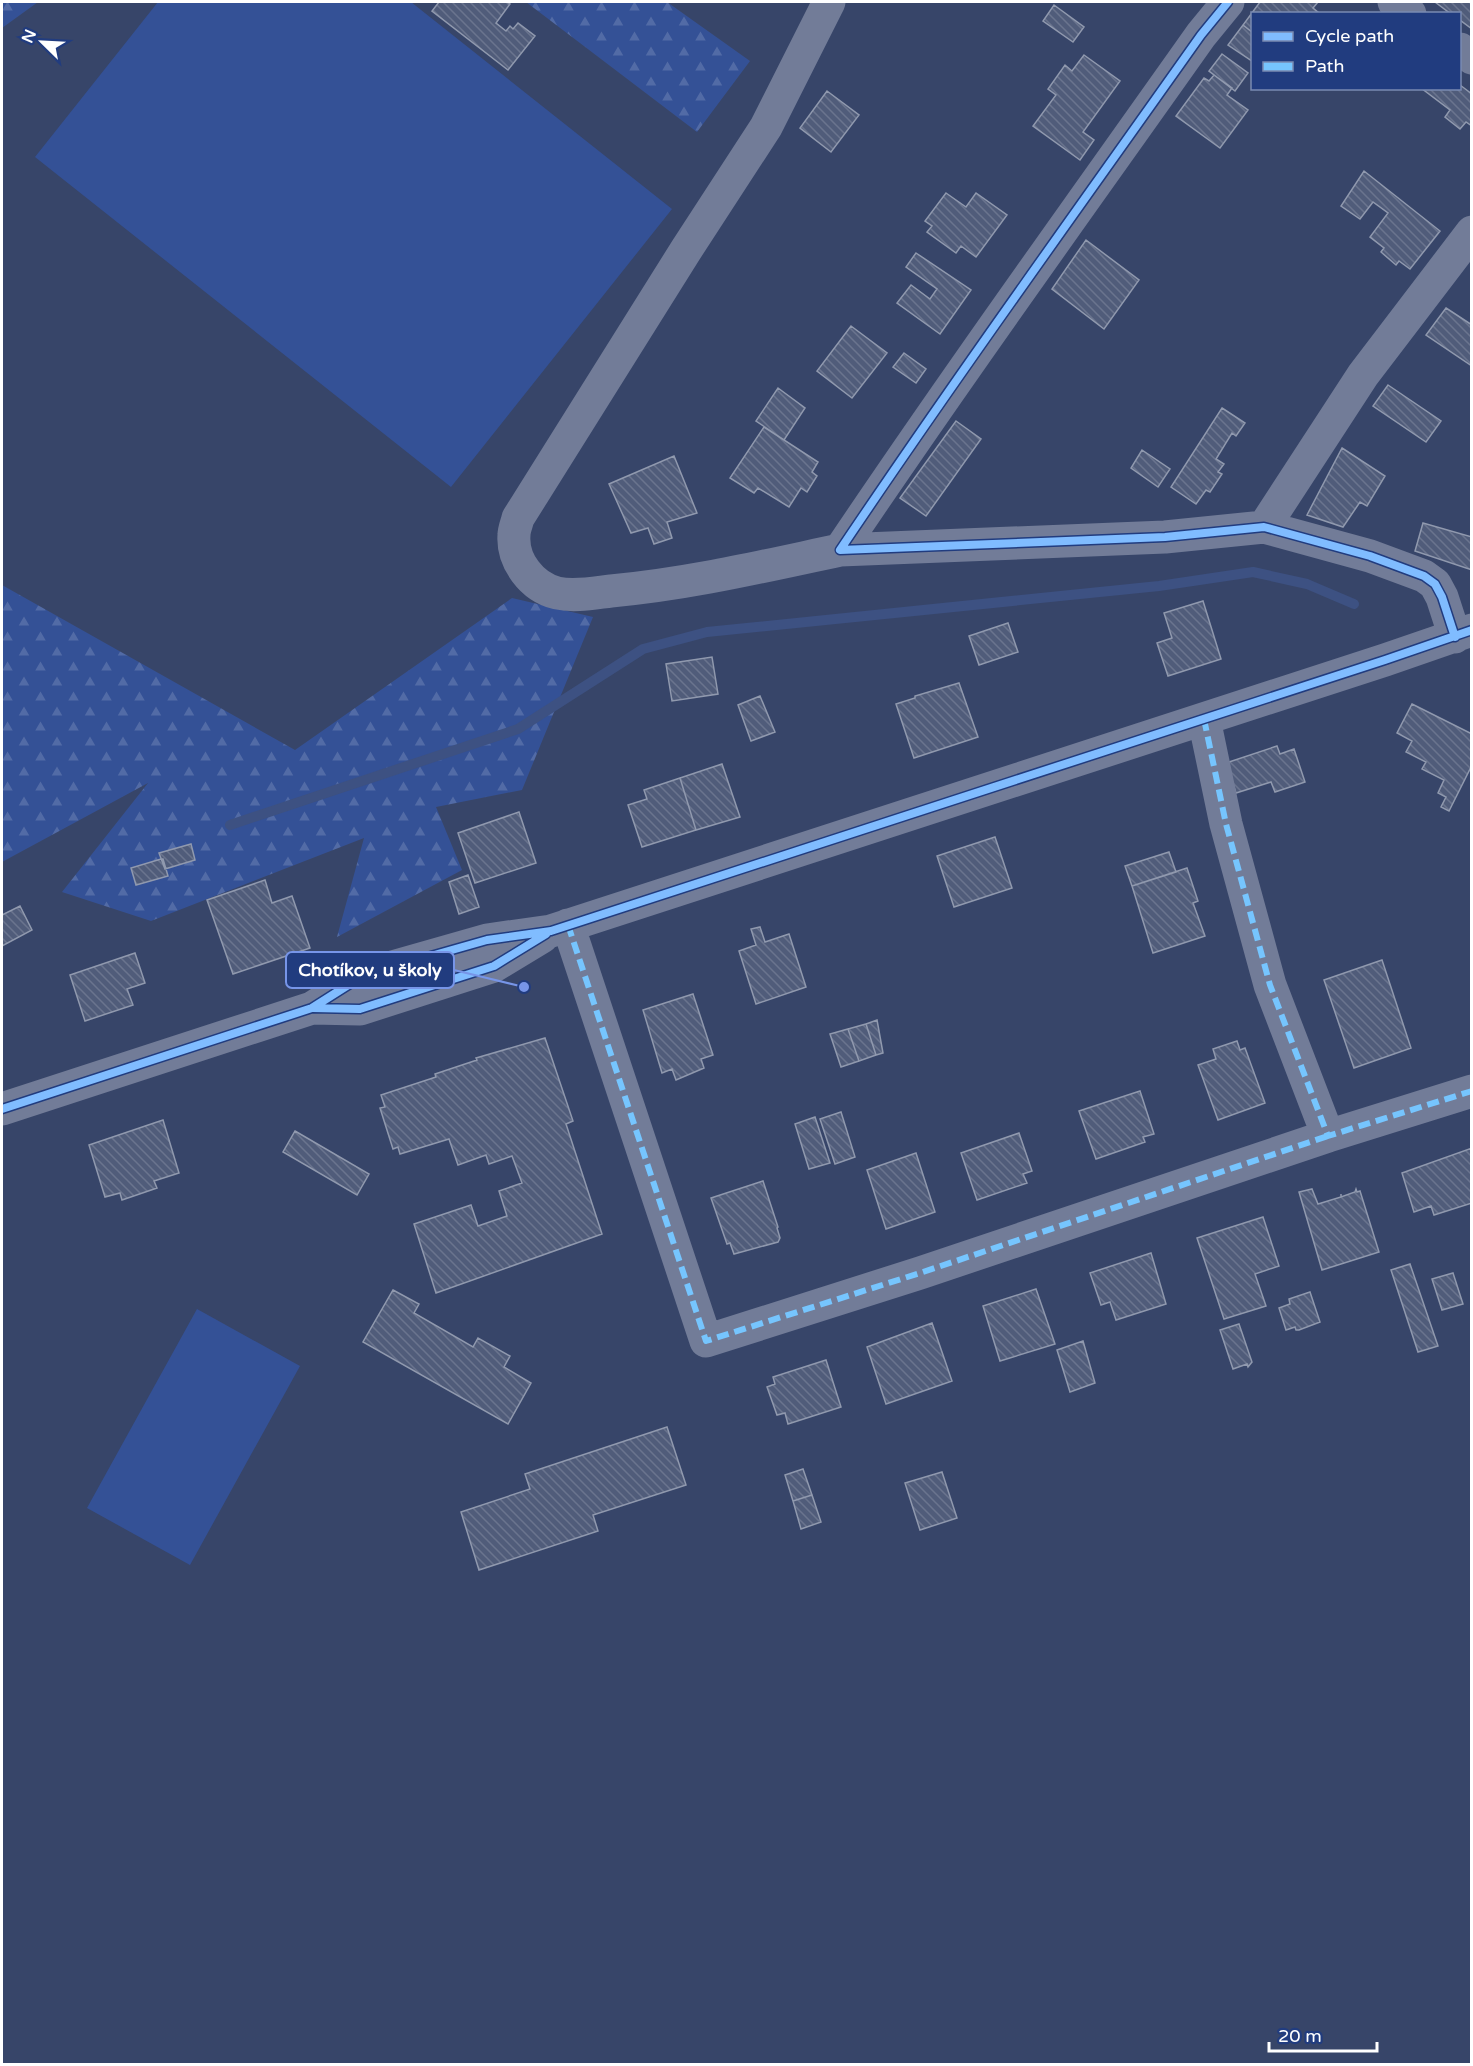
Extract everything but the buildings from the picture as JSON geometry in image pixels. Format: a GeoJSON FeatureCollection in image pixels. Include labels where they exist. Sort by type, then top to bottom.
{"type":"FeatureCollection","features":[{"type":"Feature","properties":{"kind":"street"},"geometry":{"type":"LineString","coordinates":[[2,1109],[312,1008],[360,1009],[494,966],[559,928],[1463,634],[1435,584],[1424,576],[1370,556],[1264,526],[1165,537],[840,549],[720,575],[639,589],[574,594],[557,593],[542,587],[524,571],[516,555],[514,536],[518,518],[766,127],[829,2]]}},
{"type":"Feature","properties":{"kind":"street"},"geometry":{"type":"LineString","coordinates":[[840,549],[921,429],[1201,35],[1228,2]]}},
{"type":"Feature","properties":{"kind":"street"},"geometry":{"type":"LineString","coordinates":[[1394,2],[1407,12]]}},
{"type":"Feature","properties":{"kind":"street"},"geometry":{"type":"LineString","coordinates":[[1264,526],[1363,375],[1472,232]]}},
{"type":"Feature","properties":{"kind":"street"},"geometry":{"type":"LineString","coordinates":[[1204,719],[1226,824],[1270,985],[1328,1136]]}},
{"type":"Feature","properties":{"kind":"street"},"geometry":{"type":"LineString","coordinates":[[559,928],[706,1341],[920,1273],[1328,1136],[1472,1091]]}},
{"type":"Feature","properties":{"kind":"green space"},"geometry":{"type":"Polygon","coordinates":[[[2,2],[38,2],[2,28],[2,2]]]}},
{"type":"Feature","properties":{"kind":"green space"},"geometry":{"type":"Polygon","coordinates":[[[158,2],[411,2],[672,209],[451,487],[35,157],[158,2]]]}},
{"type":"Feature","properties":{"kind":"green space"},"geometry":{"type":"Polygon","coordinates":[[[526,2],[667,2],[750,61],[697,132],[526,2]]]}},
{"type":"Feature","properties":{"kind":"green space"},"geometry":{"type":"Polygon","coordinates":[[[2,585],[295,750],[512,598],[593,617],[522,790],[436,807],[462,870],[337,937],[364,838],[151,921],[62,892],[148,783],[2,862],[2,585]]]}},
{"type":"Feature","properties":{"kind":"green space"},"geometry":{"type":"Polygon","coordinates":[[[197,1309],[300,1366],[190,1565],[87,1508],[197,1309]]]}},
{"type":"Feature","properties":{"kind":"waterway"},"geometry":{"type":"LineString","coordinates":[[230,825],[518,729],[643,649],[707,632],[1159,586],[1253,572],[1307,584],[1354,604]]}},
{"type":"Feature","properties":{"kind":"marked path"},"geometry":{"type":"LineString","coordinates":[[1204,719],[1226,824],[1270,985],[1328,1136],[1472,1091]]}},
{"type":"Feature","properties":{"kind":"marked path"},"geometry":{"type":"LineString","coordinates":[[568,925],[706,1341],[920,1273],[1328,1136]]}},
{"type":"Feature","properties":{"kind":"cycle path"},"geometry":{"type":"LineString","coordinates":[[1228,2],[1201,35],[1019,291],[840,550],[1165,537],[1264,527],[1370,556],[1424,576],[1435,584],[1442,597],[1455,637]]}},
{"type":"Feature","properties":{"kind":"cycle path"},"geometry":{"type":"LineString","coordinates":[[2,1109],[312,1008],[364,975],[487,940],[551,931],[1472,630]]}},
{"type":"Feature","properties":{"kind":"cycle path"},"geometry":{"type":"LineString","coordinates":[[313,1008],[360,1009],[494,966],[546,934]]}},
{"type":"Feature","properties":{"kind":"place","name":"Chotíkov, u školy"},"geometry":{"type":"Point","coordinates":[524,987]}}]}
